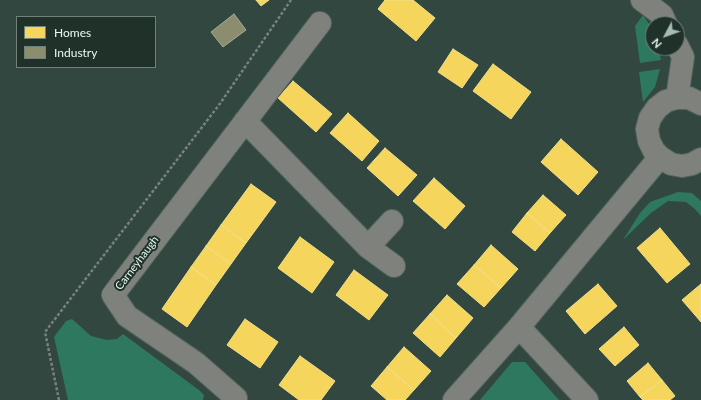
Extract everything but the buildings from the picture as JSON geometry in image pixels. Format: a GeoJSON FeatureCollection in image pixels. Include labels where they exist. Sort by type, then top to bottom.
{"type":"FeatureCollection","features":[{"type":"Feature","properties":{"kind":"street"},"geometry":{"type":"LineString","coordinates":[[642,0],[662,16]]}},
{"type":"Feature","properties":{"kind":"street","name":"Carneyhaugh"},"geometry":{"type":"LineString","coordinates":[[236,399],[196,363],[127,316],[113,294],[320,23]]}},
{"type":"Feature","properties":{"kind":"street"},"geometry":{"type":"LineString","coordinates":[[677,98],[682,56]]}},
{"type":"Feature","properties":{"kind":"street"},"geometry":{"type":"LineString","coordinates":[[701,104],[689,98],[677,98],[666,101],[657,108],[650,118],[647,129],[649,141],[654,151],[671,164],[682,166],[692,164],[701,159]]}},
{"type":"Feature","properties":{"kind":"street"},"geometry":{"type":"LineString","coordinates":[[245,121],[368,247],[394,266]]}},
{"type":"Feature","properties":{"kind":"street"},"geometry":{"type":"LineString","coordinates":[[454,400],[518,327],[660,157]]}},
{"type":"Feature","properties":{"kind":"street"},"geometry":{"type":"LineString","coordinates":[[368,247],[392,221]]}},
{"type":"Feature","properties":{"kind":"street"},"geometry":{"type":"LineString","coordinates":[[518,327],[587,400]]}},
{"type":"Feature","properties":{"kind":"path"},"geometry":{"type":"LineString","coordinates":[[59,400],[45,332],[219,105],[291,0]]}},
{"type":"Feature","properties":{"kind":"green space"},"geometry":{"type":"Polygon","coordinates":[[[643,15],[645,18],[645,56],[660,56],[661,60],[640,63],[635,26],[643,15]]]}},
{"type":"Feature","properties":{"kind":"green space"},"geometry":{"type":"Polygon","coordinates":[[[660,69],[655,87],[643,102],[639,72],[660,69]]]}},
{"type":"Feature","properties":{"kind":"green space"},"geometry":{"type":"Polygon","coordinates":[[[678,192],[692,193],[701,201],[701,216],[686,202],[668,201],[651,213],[623,240],[640,213],[650,202],[678,192]]]}},
{"type":"Feature","properties":{"kind":"green space"},"geometry":{"type":"Polygon","coordinates":[[[72,319],[91,336],[107,340],[117,339],[123,334],[199,390],[204,395],[203,400],[68,400],[54,337],[66,321],[72,319]]]}},
{"type":"Feature","properties":{"kind":"green space"},"geometry":{"type":"Polygon","coordinates":[[[512,362],[525,362],[559,400],[480,400],[512,362]]]}}]}
